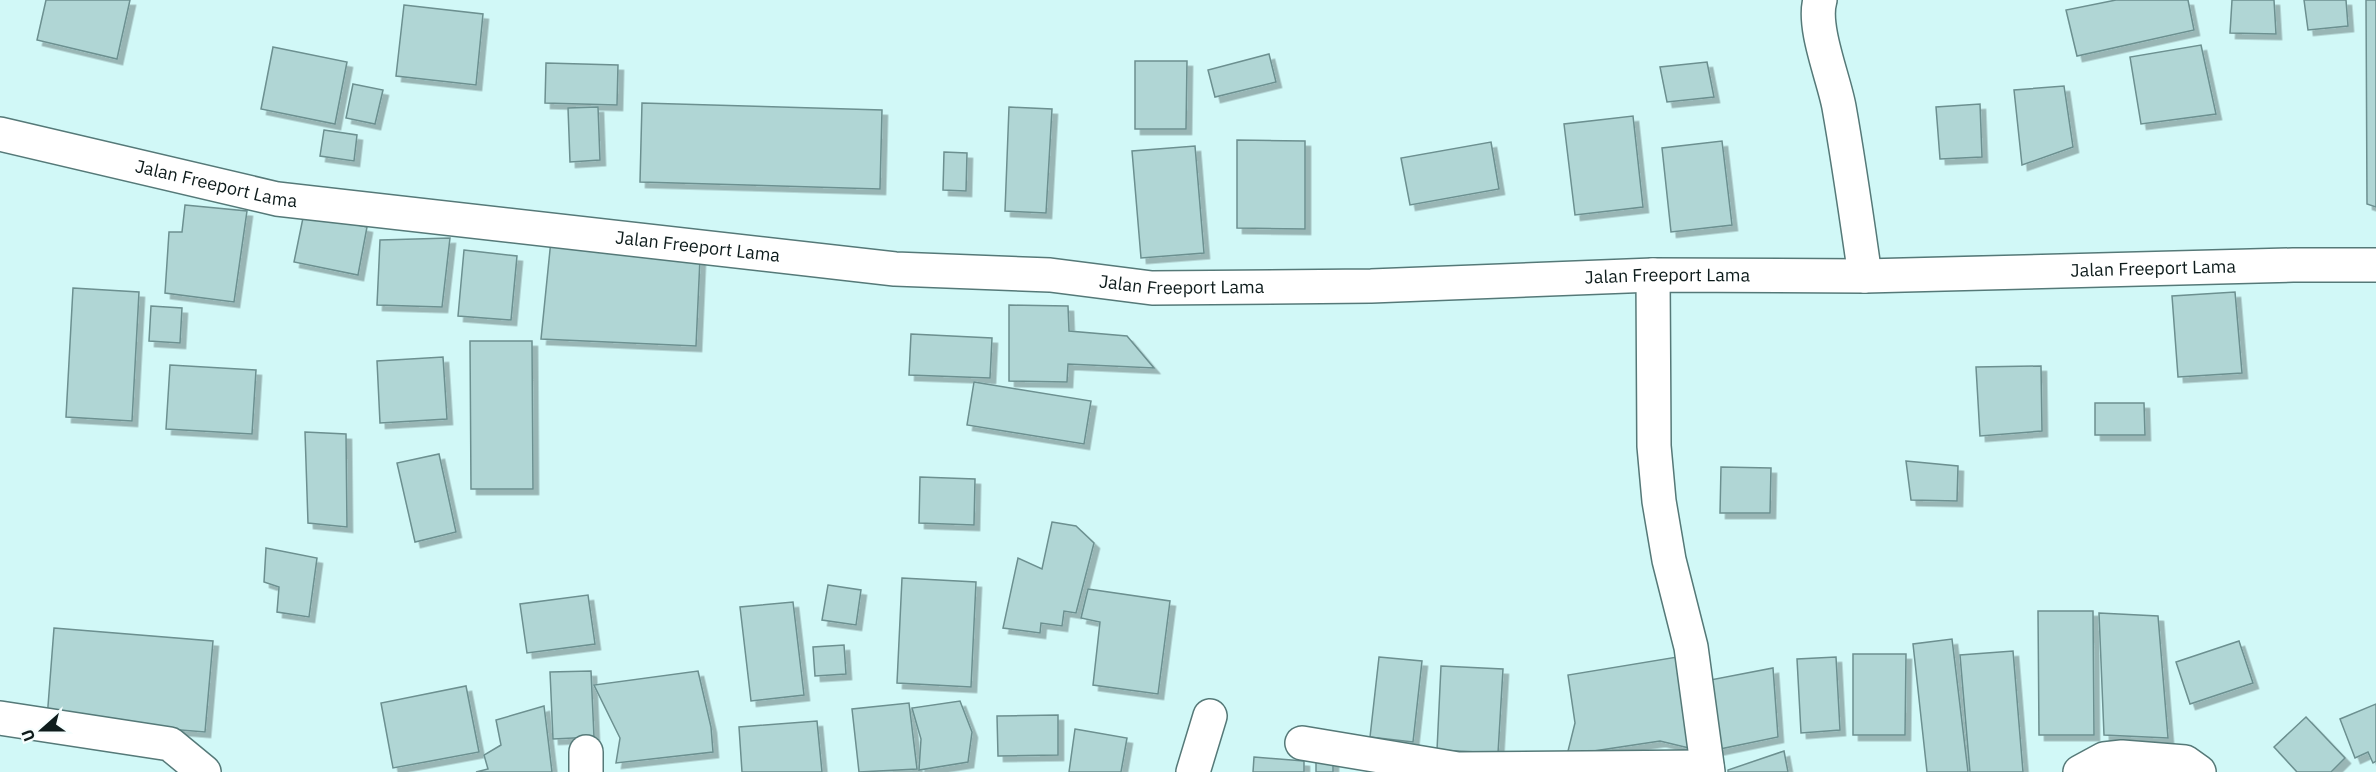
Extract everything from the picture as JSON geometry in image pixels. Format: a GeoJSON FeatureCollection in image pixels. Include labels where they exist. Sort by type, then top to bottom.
{"type":"FeatureCollection","features":[{"type":"Feature","properties":{"kind":"street"},"geometry":{"type":"LineString","coordinates":[[1820,0],[1817,9],[1821,34],[1839,105],[1865,276]]}},
{"type":"Feature","properties":{"kind":"street","name":"Jalan Freeport Lama"},"geometry":{"type":"LineString","coordinates":[[0,134],[277,199],[895,269],[1050,276],[1152,288],[1371,286],[1653,275],[1865,276],[2376,265]]}},
{"type":"Feature","properties":{"kind":"street"},"geometry":{"type":"LineString","coordinates":[[1302,742],[1458,769],[1708,770],[1690,647],[1669,560],[1659,501],[1654,446],[1653,275]]}},
{"type":"Feature","properties":{"kind":"street"},"geometry":{"type":"LineString","coordinates":[[1193,772],[1210,716]]}},
{"type":"Feature","properties":{"kind":"street"},"geometry":{"type":"LineString","coordinates":[[0,718],[170,744],[204,772]]}},
{"type":"Feature","properties":{"kind":"street"},"geometry":{"type":"LineString","coordinates":[[2080,772],[2104,759],[2122,757],[2192,767]]}},
{"type":"Feature","properties":{"kind":"building"},"geometry":{"type":"Polygon","coordinates":[[[46,0],[130,0],[117,59],[37,40],[46,0]]]}},
{"type":"Feature","properties":{"kind":"building"},"geometry":{"type":"Polygon","coordinates":[[[2116,0],[2188,0],[2194,30],[2077,56],[2066,10],[2116,0]]]}},
{"type":"Feature","properties":{"kind":"building"},"geometry":{"type":"Polygon","coordinates":[[[2232,0],[2274,0],[2276,34],[2230,33],[2232,0]]]}},
{"type":"Feature","properties":{"kind":"building"},"geometry":{"type":"Polygon","coordinates":[[[2304,0],[2346,0],[2348,26],[2308,30],[2304,0]]]}},
{"type":"Feature","properties":{"kind":"building"},"geometry":{"type":"Polygon","coordinates":[[[2366,0],[2376,0],[2376,207],[2367,204],[2366,0]]]}},
{"type":"Feature","properties":{"kind":"building"},"geometry":{"type":"Polygon","coordinates":[[[404,5],[483,14],[476,85],[396,76],[404,5]]]}},
{"type":"Feature","properties":{"kind":"building"},"geometry":{"type":"Polygon","coordinates":[[[2201,45],[2216,114],[2141,124],[2130,57],[2201,45]]]}},
{"type":"Feature","properties":{"kind":"building"},"geometry":{"type":"Polygon","coordinates":[[[273,47],[347,62],[335,124],[261,109],[273,47]]]}},
{"type":"Feature","properties":{"kind":"building"},"geometry":{"type":"Polygon","coordinates":[[[1269,54],[1276,82],[1215,97],[1208,70],[1269,54]]]}},
{"type":"Feature","properties":{"kind":"building"},"geometry":{"type":"Polygon","coordinates":[[[1135,61],[1187,61],[1186,129],[1135,129],[1135,61]]]}},
{"type":"Feature","properties":{"kind":"building"},"geometry":{"type":"Polygon","coordinates":[[[1707,62],[1714,97],[1667,102],[1660,67],[1707,62]]]}},
{"type":"Feature","properties":{"kind":"building"},"geometry":{"type":"Polygon","coordinates":[[[546,63],[618,65],[617,105],[545,103],[546,63]]]}},
{"type":"Feature","properties":{"kind":"building"},"geometry":{"type":"Polygon","coordinates":[[[353,84],[383,90],[375,124],[346,118],[353,84]]]}},
{"type":"Feature","properties":{"kind":"building"},"geometry":{"type":"Polygon","coordinates":[[[2064,86],[2073,147],[2022,165],[2014,90],[2064,86]]]}},
{"type":"Feature","properties":{"kind":"building"},"geometry":{"type":"Polygon","coordinates":[[[642,103],[882,110],[880,189],[640,182],[642,103]]]}},
{"type":"Feature","properties":{"kind":"building"},"geometry":{"type":"Polygon","coordinates":[[[1980,104],[1982,157],[1940,159],[1936,107],[1980,104]]]}},
{"type":"Feature","properties":{"kind":"building"},"geometry":{"type":"Polygon","coordinates":[[[598,107],[600,160],[570,162],[568,108],[598,107]]]}},
{"type":"Feature","properties":{"kind":"building"},"geometry":{"type":"Polygon","coordinates":[[[1009,107],[1052,109],[1046,213],[1005,211],[1009,107]]]}},
{"type":"Feature","properties":{"kind":"building"},"geometry":{"type":"Polygon","coordinates":[[[1633,116],[1643,207],[1575,215],[1564,124],[1633,116]]]}},
{"type":"Feature","properties":{"kind":"building"},"geometry":{"type":"Polygon","coordinates":[[[324,130],[357,135],[354,161],[320,156],[324,130]]]}},
{"type":"Feature","properties":{"kind":"building"},"geometry":{"type":"Polygon","coordinates":[[[1237,140],[1305,141],[1305,229],[1237,228],[1237,140]]]}},
{"type":"Feature","properties":{"kind":"building"},"geometry":{"type":"Polygon","coordinates":[[[1722,141],[1732,225],[1671,232],[1662,148],[1722,141]]]}},
{"type":"Feature","properties":{"kind":"building"},"geometry":{"type":"Polygon","coordinates":[[[1491,142],[1499,189],[1410,205],[1401,158],[1491,142]]]}},
{"type":"Feature","properties":{"kind":"building"},"geometry":{"type":"Polygon","coordinates":[[[1195,146],[1204,253],[1141,258],[1132,151],[1195,146]]]}},
{"type":"Feature","properties":{"kind":"building"},"geometry":{"type":"Polygon","coordinates":[[[944,152],[967,153],[966,191],[943,190],[944,152]]]}},
{"type":"Feature","properties":{"kind":"building"},"geometry":{"type":"Polygon","coordinates":[[[185,205],[247,211],[234,302],[165,293],[169,232],[182,232],[185,205]]]}},
{"type":"Feature","properties":{"kind":"building"},"geometry":{"type":"Polygon","coordinates":[[[304,213],[367,227],[358,275],[294,262],[304,213]]]}},
{"type":"Feature","properties":{"kind":"building"},"geometry":{"type":"Polygon","coordinates":[[[450,238],[442,307],[377,305],[380,240],[450,238]]]}},
{"type":"Feature","properties":{"kind":"building"},"geometry":{"type":"Polygon","coordinates":[[[551,240],[700,258],[696,346],[541,339],[551,240]]]}},
{"type":"Feature","properties":{"kind":"building"},"geometry":{"type":"Polygon","coordinates":[[[464,250],[517,256],[511,320],[458,316],[464,250]]]}},
{"type":"Feature","properties":{"kind":"building"},"geometry":{"type":"Polygon","coordinates":[[[73,288],[139,292],[132,421],[66,417],[73,288]]]}},
{"type":"Feature","properties":{"kind":"building"},"geometry":{"type":"Polygon","coordinates":[[[2235,292],[2242,373],[2178,377],[2172,296],[2235,292]]]}},
{"type":"Feature","properties":{"kind":"building"},"geometry":{"type":"Polygon","coordinates":[[[1009,305],[1068,306],[1069,331],[1127,336],[1154,368],[1068,364],[1067,382],[1009,381],[1009,305]]]}},
{"type":"Feature","properties":{"kind":"building"},"geometry":{"type":"Polygon","coordinates":[[[151,306],[182,308],[180,343],[149,341],[151,306]]]}},
{"type":"Feature","properties":{"kind":"building"},"geometry":{"type":"Polygon","coordinates":[[[911,334],[992,338],[990,378],[909,375],[911,334]]]}},
{"type":"Feature","properties":{"kind":"building"},"geometry":{"type":"Polygon","coordinates":[[[470,341],[532,341],[533,489],[471,489],[470,341]]]}},
{"type":"Feature","properties":{"kind":"building"},"geometry":{"type":"Polygon","coordinates":[[[443,357],[447,419],[380,423],[377,361],[443,357]]]}},
{"type":"Feature","properties":{"kind":"building"},"geometry":{"type":"Polygon","coordinates":[[[170,365],[256,370],[252,434],[166,429],[170,365]]]}},
{"type":"Feature","properties":{"kind":"building"},"geometry":{"type":"Polygon","coordinates":[[[2041,366],[2042,431],[1980,436],[1976,367],[2041,366]]]}},
{"type":"Feature","properties":{"kind":"building"},"geometry":{"type":"Polygon","coordinates":[[[974,382],[1091,401],[1084,444],[967,425],[974,382]]]}},
{"type":"Feature","properties":{"kind":"building"},"geometry":{"type":"Polygon","coordinates":[[[2095,403],[2144,403],[2145,435],[2095,435],[2095,403]]]}},
{"type":"Feature","properties":{"kind":"building"},"geometry":{"type":"Polygon","coordinates":[[[305,432],[346,434],[347,527],[308,523],[305,432]]]}},
{"type":"Feature","properties":{"kind":"building"},"geometry":{"type":"Polygon","coordinates":[[[439,454],[456,532],[415,542],[397,463],[439,454]]]}},
{"type":"Feature","properties":{"kind":"building"},"geometry":{"type":"Polygon","coordinates":[[[1906,461],[1958,466],[1957,501],[1911,500],[1906,461]]]}},
{"type":"Feature","properties":{"kind":"building"},"geometry":{"type":"Polygon","coordinates":[[[1721,467],[1771,468],[1770,513],[1720,513],[1721,467]]]}},
{"type":"Feature","properties":{"kind":"building"},"geometry":{"type":"Polygon","coordinates":[[[920,477],[975,479],[974,525],[919,523],[920,477]]]}},
{"type":"Feature","properties":{"kind":"building"},"geometry":{"type":"Polygon","coordinates":[[[1052,522],[1076,526],[1094,543],[1076,613],[1064,611],[1062,626],[1041,623],[1040,633],[1003,628],[1018,558],[1042,569],[1052,522]]]}},
{"type":"Feature","properties":{"kind":"building"},"geometry":{"type":"Polygon","coordinates":[[[266,548],[317,558],[309,617],[277,612],[279,587],[264,582],[266,548]]]}},
{"type":"Feature","properties":{"kind":"building"},"geometry":{"type":"Polygon","coordinates":[[[902,578],[976,582],[971,687],[897,683],[902,578]]]}},
{"type":"Feature","properties":{"kind":"building"},"geometry":{"type":"Polygon","coordinates":[[[828,585],[861,590],[856,625],[822,620],[828,585]]]}},
{"type":"Feature","properties":{"kind":"building"},"geometry":{"type":"Polygon","coordinates":[[[1088,589],[1170,601],[1158,694],[1093,685],[1100,622],[1081,618],[1088,589]]]}},
{"type":"Feature","properties":{"kind":"building"},"geometry":{"type":"Polygon","coordinates":[[[588,595],[595,644],[527,653],[520,604],[588,595]]]}},
{"type":"Feature","properties":{"kind":"building"},"geometry":{"type":"Polygon","coordinates":[[[793,602],[804,695],[751,701],[740,607],[793,602]]]}},
{"type":"Feature","properties":{"kind":"building"},"geometry":{"type":"Polygon","coordinates":[[[2038,611],[2093,611],[2094,735],[2039,735],[2038,611]]]}},
{"type":"Feature","properties":{"kind":"building"},"geometry":{"type":"Polygon","coordinates":[[[2099,613],[2158,616],[2168,738],[2104,735],[2099,613]]]}},
{"type":"Feature","properties":{"kind":"building"},"geometry":{"type":"Polygon","coordinates":[[[54,628],[213,641],[205,732],[47,719],[54,628]]]}},
{"type":"Feature","properties":{"kind":"building"},"geometry":{"type":"Polygon","coordinates":[[[1952,639],[1968,772],[1927,772],[1913,644],[1952,639]]]}},
{"type":"Feature","properties":{"kind":"building"},"geometry":{"type":"Polygon","coordinates":[[[2239,641],[2253,683],[2190,704],[2176,662],[2239,641]]]}},
{"type":"Feature","properties":{"kind":"building"},"geometry":{"type":"Polygon","coordinates":[[[844,645],[846,674],[815,676],[813,647],[844,645]]]}},
{"type":"Feature","properties":{"kind":"building"},"geometry":{"type":"Polygon","coordinates":[[[2013,651],[2023,772],[1970,772],[1960,655],[2013,651]]]}},
{"type":"Feature","properties":{"kind":"building"},"geometry":{"type":"Polygon","coordinates":[[[1853,654],[1906,654],[1905,735],[1853,735],[1853,654]]]}},
{"type":"Feature","properties":{"kind":"building"},"geometry":{"type":"Polygon","coordinates":[[[1379,657],[1422,661],[1413,742],[1370,737],[1379,657]]]}},
{"type":"Feature","properties":{"kind":"building"},"geometry":{"type":"Polygon","coordinates":[[[1677,657],[1689,748],[1660,741],[1567,755],[1575,723],[1568,675],[1677,657]]]}},
{"type":"Feature","properties":{"kind":"building"},"geometry":{"type":"Polygon","coordinates":[[[1836,657],[1840,730],[1801,733],[1797,659],[1836,657]]]}},
{"type":"Feature","properties":{"kind":"building"},"geometry":{"type":"Polygon","coordinates":[[[1441,666],[1503,669],[1498,753],[1437,750],[1441,666]]]}},
{"type":"Feature","properties":{"kind":"building"},"geometry":{"type":"Polygon","coordinates":[[[1773,668],[1778,737],[1715,750],[1710,680],[1773,668]]]}},
{"type":"Feature","properties":{"kind":"building"},"geometry":{"type":"Polygon","coordinates":[[[591,671],[594,737],[553,739],[550,672],[591,671]]]}},
{"type":"Feature","properties":{"kind":"building"},"geometry":{"type":"Polygon","coordinates":[[[698,671],[711,727],[713,752],[616,763],[620,738],[594,685],[698,671]]]}},
{"type":"Feature","properties":{"kind":"building"},"geometry":{"type":"Polygon","coordinates":[[[466,686],[479,752],[393,768],[381,703],[466,686]]]}},
{"type":"Feature","properties":{"kind":"building"},"geometry":{"type":"Polygon","coordinates":[[[960,701],[972,732],[968,762],[919,770],[921,739],[912,708],[960,701]]]}},
{"type":"Feature","properties":{"kind":"building"},"geometry":{"type":"Polygon","coordinates":[[[909,703],[917,769],[859,772],[852,709],[909,703]]]}},
{"type":"Feature","properties":{"kind":"building"},"geometry":{"type":"Polygon","coordinates":[[[2376,704],[2376,761],[2373,763],[2368,752],[2355,758],[2340,719],[2376,704]]]}},
{"type":"Feature","properties":{"kind":"building"},"geometry":{"type":"Polygon","coordinates":[[[544,706],[552,772],[476,772],[488,769],[484,755],[501,745],[496,720],[544,706]]]}},
{"type":"Feature","properties":{"kind":"building"},"geometry":{"type":"Polygon","coordinates":[[[1058,715],[1058,755],[998,756],[997,716],[1058,715]]]}},
{"type":"Feature","properties":{"kind":"building"},"geometry":{"type":"Polygon","coordinates":[[[2306,717],[2345,758],[2331,772],[2297,772],[2274,747],[2306,717]]]}},
{"type":"Feature","properties":{"kind":"building"},"geometry":{"type":"Polygon","coordinates":[[[817,721],[822,772],[742,772],[739,727],[817,721]]]}},
{"type":"Feature","properties":{"kind":"building"},"geometry":{"type":"Polygon","coordinates":[[[1075,729],[1127,738],[1121,772],[1069,772],[1075,729]]]}},
{"type":"Feature","properties":{"kind":"building"},"geometry":{"type":"Polygon","coordinates":[[[1784,751],[1788,772],[1728,772],[1728,770],[1784,751]]]}},
{"type":"Feature","properties":{"kind":"building"},"geometry":{"type":"Polygon","coordinates":[[[1254,757],[1304,761],[1304,772],[1253,772],[1254,757]]]}},
{"type":"Feature","properties":{"kind":"building"},"geometry":{"type":"Polygon","coordinates":[[[1316,761],[1333,761],[1333,772],[1316,772],[1316,761]]]}}]}
